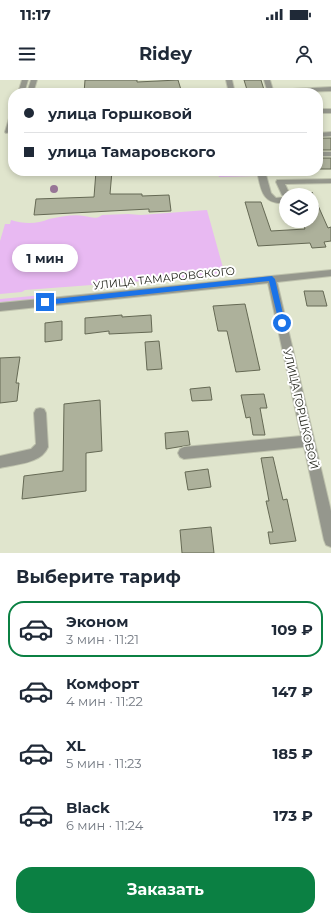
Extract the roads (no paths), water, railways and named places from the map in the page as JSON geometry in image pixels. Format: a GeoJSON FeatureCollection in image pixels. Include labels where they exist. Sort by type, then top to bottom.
{"type":"FeatureCollection","features":[{"type":"Feature","properties":{"kind":"street"},"geometry":{"type":"LineString","coordinates":[[262,176],[266,194],[270,199],[279,201]]}},
{"type":"Feature","properties":{"kind":"street"},"geometry":{"type":"LineString","coordinates":[[283,188],[280,182],[331,181]]}},
{"type":"Feature","properties":{"kind":"street","name":"УЛИЦА ТАМАРОВСКОГО"},"geometry":{"type":"LineString","coordinates":[[0,307],[331,273]]}},
{"type":"Feature","properties":{"kind":"street","name":"УЛИЦА ГОРШКОВОЙ"},"geometry":{"type":"LineString","coordinates":[[272,279],[331,540]]}},
{"type":"Feature","properties":{"kind":"street"},"geometry":{"type":"LineString","coordinates":[[0,462],[34,454],[42,447],[40,413]]}},
{"type":"Feature","properties":{"kind":"street"},"geometry":{"type":"LineString","coordinates":[[184,452],[308,440]]}}]}
